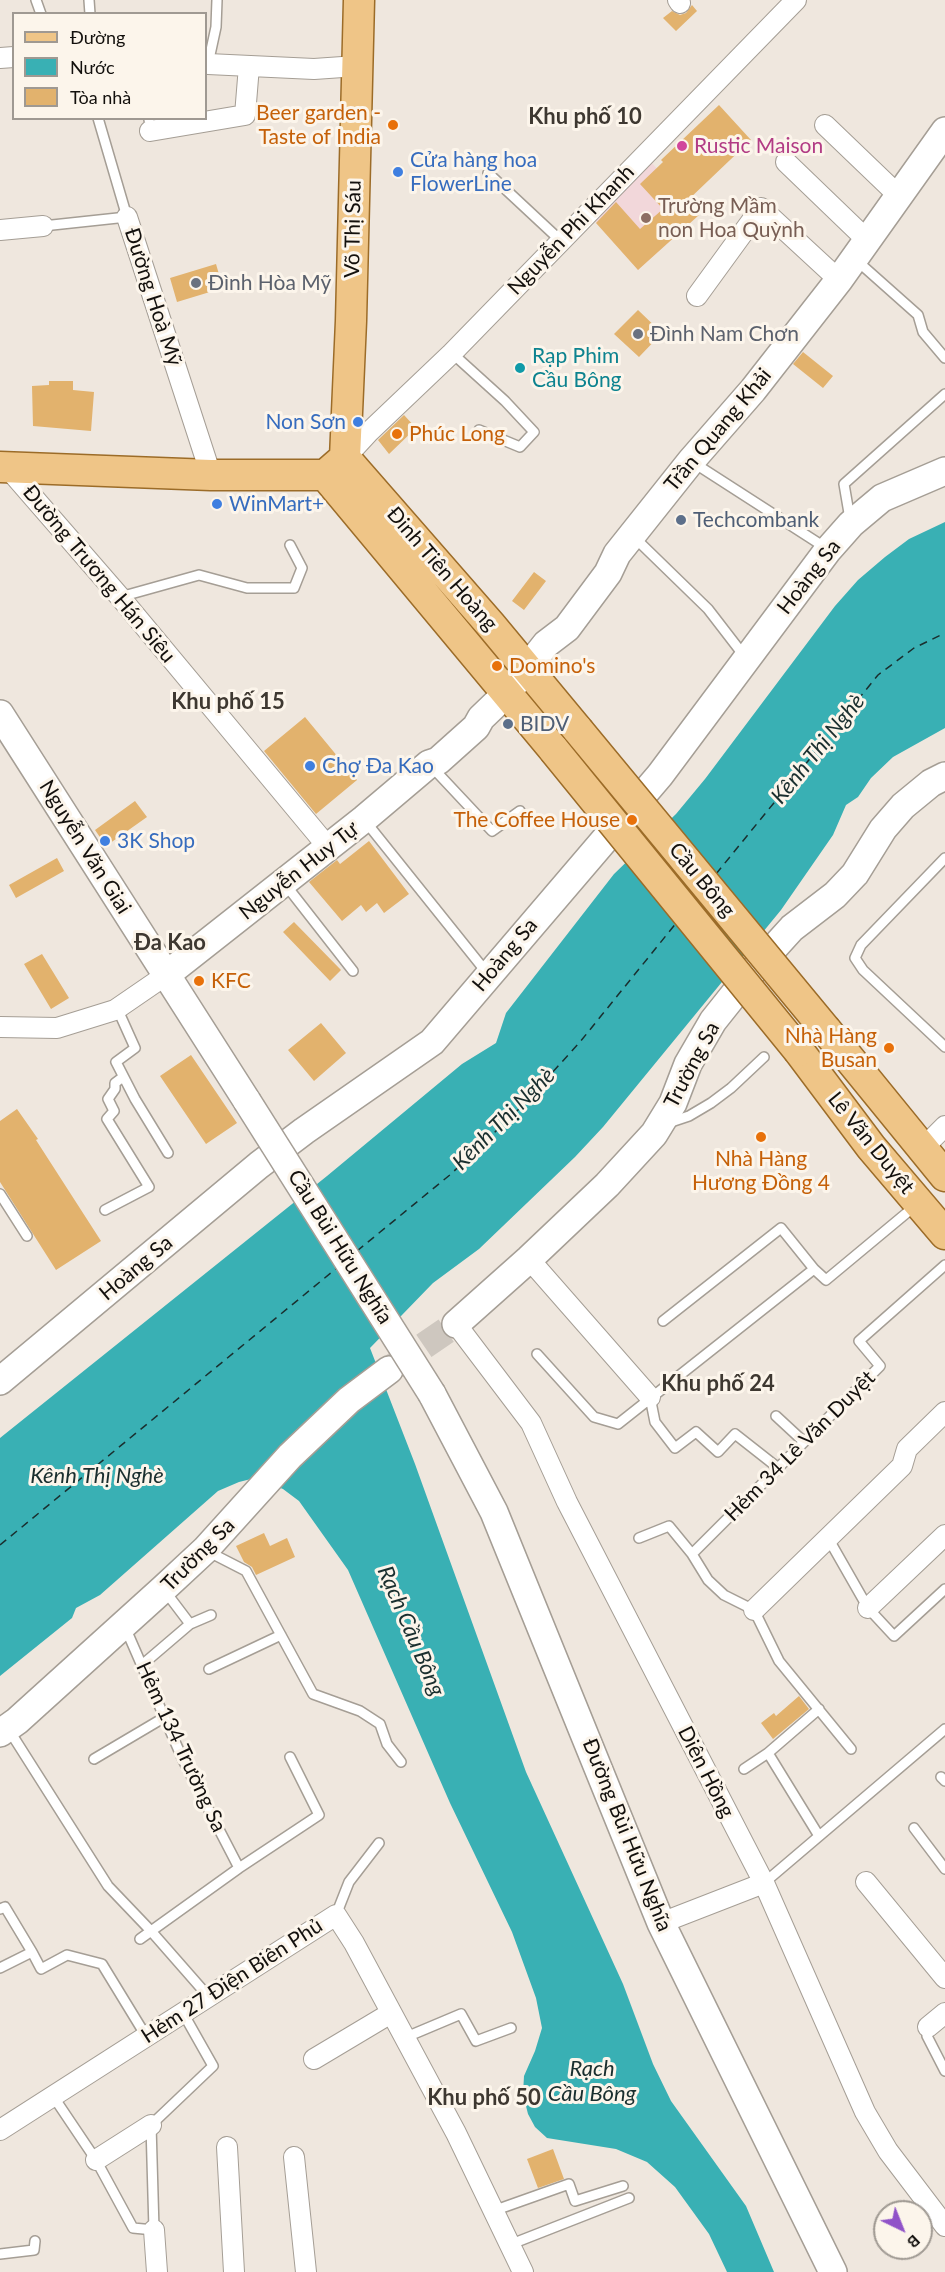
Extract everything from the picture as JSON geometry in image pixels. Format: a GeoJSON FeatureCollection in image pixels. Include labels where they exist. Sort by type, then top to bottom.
{"type":"FeatureCollection","features":[{"type":"Feature","properties":{"kind":"main road","name":"Võ Thị Sáu"},"geometry":{"type":"LineString","coordinates":[[335,467],[351,321],[359,0]]}},
{"type":"Feature","properties":{"kind":"main road"},"geometry":{"type":"LineString","coordinates":[[4,467],[211,475],[335,467]]}},
{"type":"Feature","properties":{"kind":"main road","name":"Đinh Tiên Hoàng"},"geometry":{"type":"LineString","coordinates":[[335,467],[490,624],[578,730]]}},
{"type":"Feature","properties":{"kind":"main road","name":"Đinh Tiên Hoàng"},"geometry":{"type":"LineString","coordinates":[[335,467],[507,693],[554,750]]}},
{"type":"Feature","properties":{"kind":"main road","name":"Cầu Bông"},"geometry":{"type":"LineString","coordinates":[[578,730],[826,1030]]}},
{"type":"Feature","properties":{"kind":"main road","name":"Cầu Bông"},"geometry":{"type":"LineString","coordinates":[[554,750],[799,1051]]}},
{"type":"Feature","properties":{"kind":"main road","name":"Lê Văn Duyệt"},"geometry":{"type":"LineString","coordinates":[[826,1030],[945,1176]]}},
{"type":"Feature","properties":{"kind":"main road","name":"Lê Văn Duyệt"},"geometry":{"type":"LineString","coordinates":[[799,1051],[871,1146],[945,1234]]}},
{"type":"Feature","properties":{"kind":"street","name":"Nguyễn Phi Khanh"},"geometry":{"type":"LineString","coordinates":[[335,467],[452,353],[796,0]]}},
{"type":"Feature","properties":{"kind":"street"},"geometry":{"type":"LineString","coordinates":[[207,64],[314,69],[357,66]]}},
{"type":"Feature","properties":{"kind":"street"},"geometry":{"type":"LineString","coordinates":[[207,118],[245,115],[249,66]]}},
{"type":"Feature","properties":{"kind":"street"},"geometry":{"type":"LineString","coordinates":[[149,123],[185,120]]}},
{"type":"Feature","properties":{"kind":"street"},"geometry":{"type":"LineString","coordinates":[[825,125],[899,196]]}},
{"type":"Feature","properties":{"kind":"street","name":"Trần Quang Khải"},"geometry":{"type":"LineString","coordinates":[[507,693],[546,645],[550,628],[597,565],[624,544],[753,390],[853,259],[945,131]]}},
{"type":"Feature","properties":{"kind":"street"},"geometry":{"type":"LineString","coordinates":[[786,162],[853,259]]}},
{"type":"Feature","properties":{"kind":"street"},"geometry":{"type":"LineString","coordinates":[[698,296],[761,208],[853,259]]}},
{"type":"Feature","properties":{"kind":"street","name":"Đường Hoà Mỹ"},"geometry":{"type":"LineString","coordinates":[[127,217],[211,475]]}},
{"type":"Feature","properties":{"kind":"street"},"geometry":{"type":"LineString","coordinates":[[0,230],[44,226]]}},
{"type":"Feature","properties":{"kind":"street","name":"Đường Trương Hán Siêu"},"geometry":{"type":"LineString","coordinates":[[4,467],[120,597],[328,847]]}},
{"type":"Feature","properties":{"kind":"street","name":"Hoàng Sa"},"geometry":{"type":"LineString","coordinates":[[0,1381],[259,1165],[432,1042],[660,775],[828,550],[850,524],[882,498],[945,471]]}},
{"type":"Feature","properties":{"kind":"street","name":"Nguyễn Huy Tự"},"geometry":{"type":"LineString","coordinates":[[166,975],[364,819],[507,693]]}},
{"type":"Feature","properties":{"kind":"street","name":"Nguyễn Văn Giai"},"geometry":{"type":"LineString","coordinates":[[0,714],[248,1101]]}},
{"type":"Feature","properties":{"kind":"street","name":"Trường Sa"},"geometry":{"type":"LineString","coordinates":[[456,1324],[607,1185],[654,1134],[673,1103],[688,1064],[713,1021],[752,972],[792,928],[835,895],[855,874],[883,829],[903,806],[931,783],[945,776]]}},
{"type":"Feature","properties":{"kind":"street"},"geometry":{"type":"LineString","coordinates":[[0,1027],[57,1028],[117,1008],[166,975]]}},
{"type":"Feature","properties":{"kind":"street","name":"Cầu Bùi Hữu Nghĩa"},"geometry":{"type":"LineString","coordinates":[[248,1101],[432,1394]]}},
{"type":"Feature","properties":{"kind":"street"},"geometry":{"type":"LineString","coordinates":[[922,1149],[945,1126]]}},
{"type":"Feature","properties":{"kind":"street"},"geometry":{"type":"LineString","coordinates":[[529,1259],[650,1397]]}},
{"type":"Feature","properties":{"kind":"street","name":"Diên Hồng"},"geometry":{"type":"LineString","coordinates":[[456,1324],[531,1424],[567,1502],[764,1883],[865,2112],[888,2151],[945,2226]]}},
{"type":"Feature","properties":{"kind":"street","name":"Trường Sa"},"geometry":{"type":"LineString","coordinates":[[4,1730],[124,1625],[205,1550],[290,1456],[349,1400],[389,1370]]}},
{"type":"Feature","properties":{"kind":"street","name":"Đường Bùi Hữu Nghĩa"},"geometry":{"type":"LineString","coordinates":[[432,1394],[495,1512],[661,1923],[833,2272]]}},
{"type":"Feature","properties":{"kind":"street"},"geometry":{"type":"LineString","coordinates":[[754,1610],[902,1466],[908,1449],[945,1412]]}},
{"type":"Feature","properties":{"kind":"street"},"geometry":{"type":"LineString","coordinates":[[868,1608],[945,1535]]}},
{"type":"Feature","properties":{"kind":"street"},"geometry":{"type":"LineString","coordinates":[[866,1882],[945,1978]]}},
{"type":"Feature","properties":{"kind":"street"},"geometry":{"type":"LineString","coordinates":[[661,1923],[764,1883]]}},
{"type":"Feature","properties":{"kind":"street","name":"Hẻm 27 Điện Biên Phủ"},"geometry":{"type":"LineString","coordinates":[[0,2130],[336,1915],[354,1943],[456,2133],[523,2272]]}},
{"type":"Feature","properties":{"kind":"street"},"geometry":{"type":"LineString","coordinates":[[314,2059],[391,2013]]}},
{"type":"Feature","properties":{"kind":"street"},"geometry":{"type":"LineString","coordinates":[[928,2027],[945,2013]]}},
{"type":"Feature","properties":{"kind":"street"},"geometry":{"type":"LineString","coordinates":[[96,2160],[151,2125]]}},
{"type":"Feature","properties":{"kind":"street"},"geometry":{"type":"LineString","coordinates":[[227,2146],[234,2272]]}},
{"type":"Feature","properties":{"kind":"street"},"geometry":{"type":"LineString","coordinates":[[294,2157],[306,2272]]}},
{"type":"Feature","properties":{"kind":"street"},"geometry":{"type":"LineString","coordinates":[[154,2230],[158,2272]]}},
{"type":"Feature","properties":{"kind":"lane"},"geometry":{"type":"LineString","coordinates":[[207,64],[216,27],[217,0]]}},
{"type":"Feature","properties":{"kind":"lane","name":"Đường Hoà Mỹ"},"geometry":{"type":"LineString","coordinates":[[99,120],[127,217]]}},
{"type":"Feature","properties":{"kind":"lane"},"geometry":{"type":"LineString","coordinates":[[488,173],[561,241]]}},
{"type":"Feature","properties":{"kind":"lane"},"geometry":{"type":"LineString","coordinates":[[44,226],[127,217]]}},
{"type":"Feature","properties":{"kind":"lane"},"geometry":{"type":"LineString","coordinates":[[853,259],[918,315],[923,332],[945,358]]}},
{"type":"Feature","properties":{"kind":"lane"},"geometry":{"type":"LineString","coordinates":[[452,353],[505,401],[534,432],[520,447],[479,430]]}},
{"type":"Feature","properties":{"kind":"lane"},"geometry":{"type":"LineString","coordinates":[[850,524],[844,484],[945,394]]}},
{"type":"Feature","properties":{"kind":"lane"},"geometry":{"type":"LineString","coordinates":[[692,461],[828,550]]}},
{"type":"Feature","properties":{"kind":"lane"},"geometry":{"type":"LineString","coordinates":[[624,544],[708,609],[747,659]]}},
{"type":"Feature","properties":{"kind":"lane"},"geometry":{"type":"LineString","coordinates":[[120,597],[199,575],[248,588],[294,588],[302,568],[290,545]]}},
{"type":"Feature","properties":{"kind":"lane"},"geometry":{"type":"LineString","coordinates":[[429,764],[492,831],[520,811]]}},
{"type":"Feature","properties":{"kind":"lane"},"geometry":{"type":"LineString","coordinates":[[364,819],[488,975]]}},
{"type":"Feature","properties":{"kind":"lane"},"geometry":{"type":"LineString","coordinates":[[945,858],[861,945],[855,958],[863,970],[945,1047]]}},
{"type":"Feature","properties":{"kind":"lane"},"geometry":{"type":"LineString","coordinates":[[283,882],[352,971]]}},
{"type":"Feature","properties":{"kind":"lane"},"geometry":{"type":"LineString","coordinates":[[117,1008],[135,1048],[116,1062],[168,1153]]}},
{"type":"Feature","properties":{"kind":"lane"},"geometry":{"type":"LineString","coordinates":[[659,1126],[689,1116],[711,1103],[764,1057]]}},
{"type":"Feature","properties":{"kind":"lane"},"geometry":{"type":"LineString","coordinates":[[105,1210],[148,1187],[107,1119],[114,1111],[108,1099],[115,1089],[115,1083],[123,1077]]}},
{"type":"Feature","properties":{"kind":"lane"},"geometry":{"type":"LineString","coordinates":[[0,1194],[27,1236]]}},
{"type":"Feature","properties":{"kind":"lane"},"geometry":{"type":"LineString","coordinates":[[663,1321],[781,1228],[814,1269],[826,1280],[919,1203]]}},
{"type":"Feature","properties":{"kind":"lane","name":"Hẻm 34 Lê Văn Duyệt"},"geometry":{"type":"LineString","coordinates":[[692,1554],[880,1366],[859,1341],[945,1265]]}},
{"type":"Feature","properties":{"kind":"lane"},"geometry":{"type":"LineString","coordinates":[[537,1354],[594,1417],[618,1424],[814,1269]]}},
{"type":"Feature","properties":{"kind":"lane"},"geometry":{"type":"LineString","coordinates":[[650,1397],[655,1422],[675,1448],[696,1432],[718,1452],[735,1434],[777,1467]]}},
{"type":"Feature","properties":{"kind":"lane"},"geometry":{"type":"LineString","coordinates":[[776,1416],[803,1441]]}},
{"type":"Feature","properties":{"kind":"lane"},"geometry":{"type":"LineString","coordinates":[[639,1538],[669,1526],[692,1554],[708,1580],[724,1595],[754,1610],[779,1661],[851,1749]]}},
{"type":"Feature","properties":{"kind":"lane"},"geometry":{"type":"LineString","coordinates":[[828,1538],[868,1608],[894,1636],[945,1589]]}},
{"type":"Feature","properties":{"kind":"lane"},"geometry":{"type":"LineString","coordinates":[[205,1550],[246,1571],[313,1694],[360,1711],[380,1724],[387,1744],[401,1762]]}},
{"type":"Feature","properties":{"kind":"lane"},"geometry":{"type":"LineString","coordinates":[[163,1589],[190,1624]]}},
{"type":"Feature","properties":{"kind":"lane"},"geometry":{"type":"LineString","coordinates":[[142,1665],[190,1624],[211,1614]]}},
{"type":"Feature","properties":{"kind":"lane","name":"Hẻm 134 Trường Sa"},"geometry":{"type":"LineString","coordinates":[[124,1625],[183,1760],[239,1868]]}},
{"type":"Feature","properties":{"kind":"lane"},"geometry":{"type":"LineString","coordinates":[[209,1669],[281,1635]]}},
{"type":"Feature","properties":{"kind":"lane"},"geometry":{"type":"LineString","coordinates":[[744,1769],[768,1753],[819,1709]]}},
{"type":"Feature","properties":{"kind":"lane"},"geometry":{"type":"LineString","coordinates":[[94,1759],[165,1717]]}},
{"type":"Feature","properties":{"kind":"lane"},"geometry":{"type":"LineString","coordinates":[[764,1883],[945,1729]]}},
{"type":"Feature","properties":{"kind":"lane"},"geometry":{"type":"LineString","coordinates":[[4,1730],[108,1886],[208,1996]]}},
{"type":"Feature","properties":{"kind":"lane"},"geometry":{"type":"LineString","coordinates":[[768,1753],[819,1836]]}},
{"type":"Feature","properties":{"kind":"lane"},"geometry":{"type":"LineString","coordinates":[[140,1939],[239,1868],[319,1815],[290,1757]]}},
{"type":"Feature","properties":{"kind":"lane"},"geometry":{"type":"LineString","coordinates":[[914,1828],[945,1869]]}},
{"type":"Feature","properties":{"kind":"lane"},"geometry":{"type":"LineString","coordinates":[[336,1915],[349,1882],[379,1844]]}},
{"type":"Feature","properties":{"kind":"lane"},"geometry":{"type":"LineString","coordinates":[[0,1909],[5,1907],[41,1970],[67,1955],[102,1964],[146,2036]]}},
{"type":"Feature","properties":{"kind":"lane"},"geometry":{"type":"LineString","coordinates":[[0,1968],[32,1952]]}},
{"type":"Feature","properties":{"kind":"lane"},"geometry":{"type":"LineString","coordinates":[[53,2096],[96,2160],[133,2228],[154,2230],[151,2125],[213,2066],[183,2013]]}},
{"type":"Feature","properties":{"kind":"lane"},"geometry":{"type":"LineString","coordinates":[[404,2038],[461,2014],[476,2041],[511,2028]]}},
{"type":"Feature","properties":{"kind":"lane"},"geometry":{"type":"LineString","coordinates":[[928,2027],[927,2036],[945,2071]]}},
{"type":"Feature","properties":{"kind":"lane"},"geometry":{"type":"LineString","coordinates":[[493,2211],[569,2184],[575,2201],[623,2186]]}},
{"type":"Feature","properties":{"kind":"lane"},"geometry":{"type":"LineString","coordinates":[[509,2245],[629,2198]]}},
{"type":"Feature","properties":{"kind":"lane"},"geometry":{"type":"LineString","coordinates":[[0,2254],[34,2250],[35,2241]]}},
{"type":"Feature","properties":{"kind":"shaded area","name":"Trường Mầm non Hoa Quỳnh"},"geometry":{"type":"Polygon","coordinates":[[[651,162],[699,215],[638,270],[594,220],[651,162]]]}},
{"type":"Feature","properties":{"kind":"water","name":"Kênh Thị Nghè"},"geometry":{"type":"Polygon","coordinates":[[[945,522],[945,728],[893,757],[871,778],[858,797],[846,805],[833,835],[781,910],[603,1127],[479,1249],[433,1283],[370,1348],[415,1464],[526,1772],[623,1984],[653,2064],[671,2101],[746,2206],[774,2272],[727,2272],[709,2234],[675,2187],[647,2162],[616,2149],[547,2138],[535,2127],[528,2114],[523,2094],[524,2076],[542,2028],[536,1998],[512,1932],[450,1803],[348,1570],[299,1501],[283,1489],[260,1480],[251,1479],[239,1482],[218,1491],[100,1595],[76,1608],[72,1618],[0,1676],[0,1438],[327,1176],[462,1064],[496,1043],[506,1013],[614,874],[676,814],[705,779],[835,606],[858,580],[885,557],[909,539],[945,522]]]}},
{"type":"Feature","properties":{"kind":"building"},"geometry":{"type":"Polygon","coordinates":[[[692,5],[697,11],[676,31],[663,18],[672,11],[680,15],[686,13],[692,5]]]}},
{"type":"Feature","properties":{"kind":"building"},"geometry":{"type":"Polygon","coordinates":[[[719,105],[751,140],[687,201],[699,215],[638,270],[596,223],[616,202],[640,229],[663,209],[640,184],[663,162],[661,160],[719,105]]]}},
{"type":"Feature","properties":{"kind":"building","name":"Đình Hòa Mỹ"},"geometry":{"type":"Polygon","coordinates":[[[216,264],[223,288],[177,302],[170,278],[216,264]]]}},
{"type":"Feature","properties":{"kind":"building","name":"Đình Nam Chơn"},"geometry":{"type":"Polygon","coordinates":[[[638,310],[662,333],[639,357],[614,334],[638,310]]]}},
{"type":"Feature","properties":{"kind":"building"},"geometry":{"type":"Polygon","coordinates":[[[803,352],[833,376],[823,388],[793,364],[803,352]]]}},
{"type":"Feature","properties":{"kind":"building"},"geometry":{"type":"Polygon","coordinates":[[[49,381],[73,381],[73,390],[94,392],[91,431],[33,426],[32,386],[49,385],[49,381]]]}},
{"type":"Feature","properties":{"kind":"building","name":"Phúc Long"},"geometry":{"type":"Polygon","coordinates":[[[404,415],[416,428],[389,454],[378,440],[404,415]]]}},
{"type":"Feature","properties":{"kind":"building"},"geometry":{"type":"Polygon","coordinates":[[[534,572],[546,581],[524,610],[512,601],[534,572]]]}},
{"type":"Feature","properties":{"kind":"building","name":"Chợ Đa Kao"},"geometry":{"type":"Polygon","coordinates":[[[305,717],[357,780],[316,814],[264,751],[305,717]]]}},
{"type":"Feature","properties":{"kind":"building"},"geometry":{"type":"Polygon","coordinates":[[[135,801],[147,817],[106,846],[95,830],[135,801]]]}},
{"type":"Feature","properties":{"kind":"building"},"geometry":{"type":"Polygon","coordinates":[[[369,841],[409,894],[384,913],[377,903],[366,912],[361,905],[342,921],[309,882],[337,860],[340,864],[369,841]]]}},
{"type":"Feature","properties":{"kind":"building"},"geometry":{"type":"Polygon","coordinates":[[[57,858],[64,871],[16,898],[9,885],[57,858]]]}},
{"type":"Feature","properties":{"kind":"building"},"geometry":{"type":"Polygon","coordinates":[[[294,922],[341,970],[330,981],[283,932],[294,922]]]}},
{"type":"Feature","properties":{"kind":"building"},"geometry":{"type":"Polygon","coordinates":[[[42,954],[69,998],[51,1009],[24,964],[42,954]]]}},
{"type":"Feature","properties":{"kind":"building"},"geometry":{"type":"Polygon","coordinates":[[[321,1023],[346,1053],[314,1081],[288,1050],[321,1023]]]}},
{"type":"Feature","properties":{"kind":"building"},"geometry":{"type":"Polygon","coordinates":[[[191,1055],[237,1123],[206,1144],[160,1076],[191,1055]]]}},
{"type":"Feature","properties":{"kind":"building"},"geometry":{"type":"Polygon","coordinates":[[[17,1109],[101,1241],[56,1270],[0,1182],[0,1121],[17,1109]]]}},
{"type":"Feature","properties":{"kind":"building"},"geometry":{"type":"Polygon","coordinates":[[[264,1533],[270,1546],[287,1538],[295,1557],[256,1575],[252,1567],[244,1562],[236,1546],[264,1533]]]}},
{"type":"Feature","properties":{"kind":"building"},"geometry":{"type":"Polygon","coordinates":[[[799,1696],[809,1709],[773,1739],[761,1723],[774,1713],[776,1716],[799,1696]]]}},
{"type":"Feature","properties":{"kind":"building"},"geometry":{"type":"Polygon","coordinates":[[[553,2149],[564,2179],[538,2188],[527,2159],[553,2149]]]}},
{"type":"Feature","properties":{"kind":"ferry route"},"geometry":{"type":"LineString","coordinates":[[716,874],[878,675],[914,648],[945,633]]}},
{"type":"Feature","properties":{"kind":"ferry route"},"geometry":{"type":"LineString","coordinates":[[357,1251],[451,1174],[520,1108],[580,1042],[677,922]]}},
{"type":"Feature","properties":{"kind":"ferry route"},"geometry":{"type":"LineString","coordinates":[[0,1545],[338,1267]]}},
{"type":"Feature","properties":{"kind":"tunnel"},"geometry":{"type":"LineString","coordinates":[[390,1369],[456,1324]]}},
{"type":"Feature","properties":{"kind":"place","name":"Beer garden - Taste of India"},"geometry":{"type":"Point","coordinates":[393,125]}},
{"type":"Feature","properties":{"kind":"place","name":"Rustic Maison"},"geometry":{"type":"Point","coordinates":[682,146]}},
{"type":"Feature","properties":{"kind":"place","name":"Cửa hàng hoa FlowerLine"},"geometry":{"type":"Point","coordinates":[398,172]}},
{"type":"Feature","properties":{"kind":"place","name":"Trường Mầm non Hoa Quỳnh"},"geometry":{"type":"Point","coordinates":[646,218]}},
{"type":"Feature","properties":{"kind":"place","name":"Đình Hòa Mỹ"},"geometry":{"type":"Point","coordinates":[196,283]}},
{"type":"Feature","properties":{"kind":"place","name":"Đình Nam Chơn"},"geometry":{"type":"Point","coordinates":[638,334]}},
{"type":"Feature","properties":{"kind":"place","name":"Rạp Phim Cầu Bông"},"geometry":{"type":"Point","coordinates":[520,368]}},
{"type":"Feature","properties":{"kind":"place","name":"Non Sơn"},"geometry":{"type":"Point","coordinates":[358,422]}},
{"type":"Feature","properties":{"kind":"place","name":"Phúc Long"},"geometry":{"type":"Point","coordinates":[397,434]}},
{"type":"Feature","properties":{"kind":"place","name":"WinMart+"},"geometry":{"type":"Point","coordinates":[217,504]}},
{"type":"Feature","properties":{"kind":"place","name":"Techcombank"},"geometry":{"type":"Point","coordinates":[681,520]}},
{"type":"Feature","properties":{"kind":"place","name":"Domino's"},"geometry":{"type":"Point","coordinates":[497,666]}},
{"type":"Feature","properties":{"kind":"place","name":"BIDV"},"geometry":{"type":"Point","coordinates":[508,724]}},
{"type":"Feature","properties":{"kind":"place","name":"Chợ Đa Kao"},"geometry":{"type":"Point","coordinates":[310,766]}},
{"type":"Feature","properties":{"kind":"place","name":"The Coffee House"},"geometry":{"type":"Point","coordinates":[632,820]}},
{"type":"Feature","properties":{"kind":"place","name":"3K Shop"},"geometry":{"type":"Point","coordinates":[105,841]}},
{"type":"Feature","properties":{"kind":"place","name":"KFC"},"geometry":{"type":"Point","coordinates":[199,981]}},
{"type":"Feature","properties":{"kind":"place","name":"Nhà Hàng Busan"},"geometry":{"type":"Point","coordinates":[889,1048]}},
{"type":"Feature","properties":{"kind":"place","name":"Nhà Hàng Hương Đồng 4"},"geometry":{"type":"Point","coordinates":[761,1137]}},
{"type":"Feature","properties":{"kind":"district","name":"Khu phố 10"},"geometry":{"type":"Point","coordinates":[585,117]}},
{"type":"Feature","properties":{"kind":"district","name":"Khu phố 15"},"geometry":{"type":"Point","coordinates":[228,702]}},
{"type":"Feature","properties":{"kind":"district","name":"Đa Kao"},"geometry":{"type":"Point","coordinates":[170,943]}},
{"type":"Feature","properties":{"kind":"district","name":"Khu phố 24"},"geometry":{"type":"Point","coordinates":[718,1384]}},
{"type":"Feature","properties":{"kind":"district","name":"Khu phố 50"},"geometry":{"type":"Point","coordinates":[484,2098]}},
{"type":"Feature","properties":{"kind":"water label","name":"Rạch Cầu Bông"},"geometry":{"type":"Point","coordinates":[411,1631]}},
{"type":"Feature","properties":{"kind":"water label","name":"Rạch Cầu Bông"},"geometry":{"type":"Point","coordinates":[592,2082]}}]}
